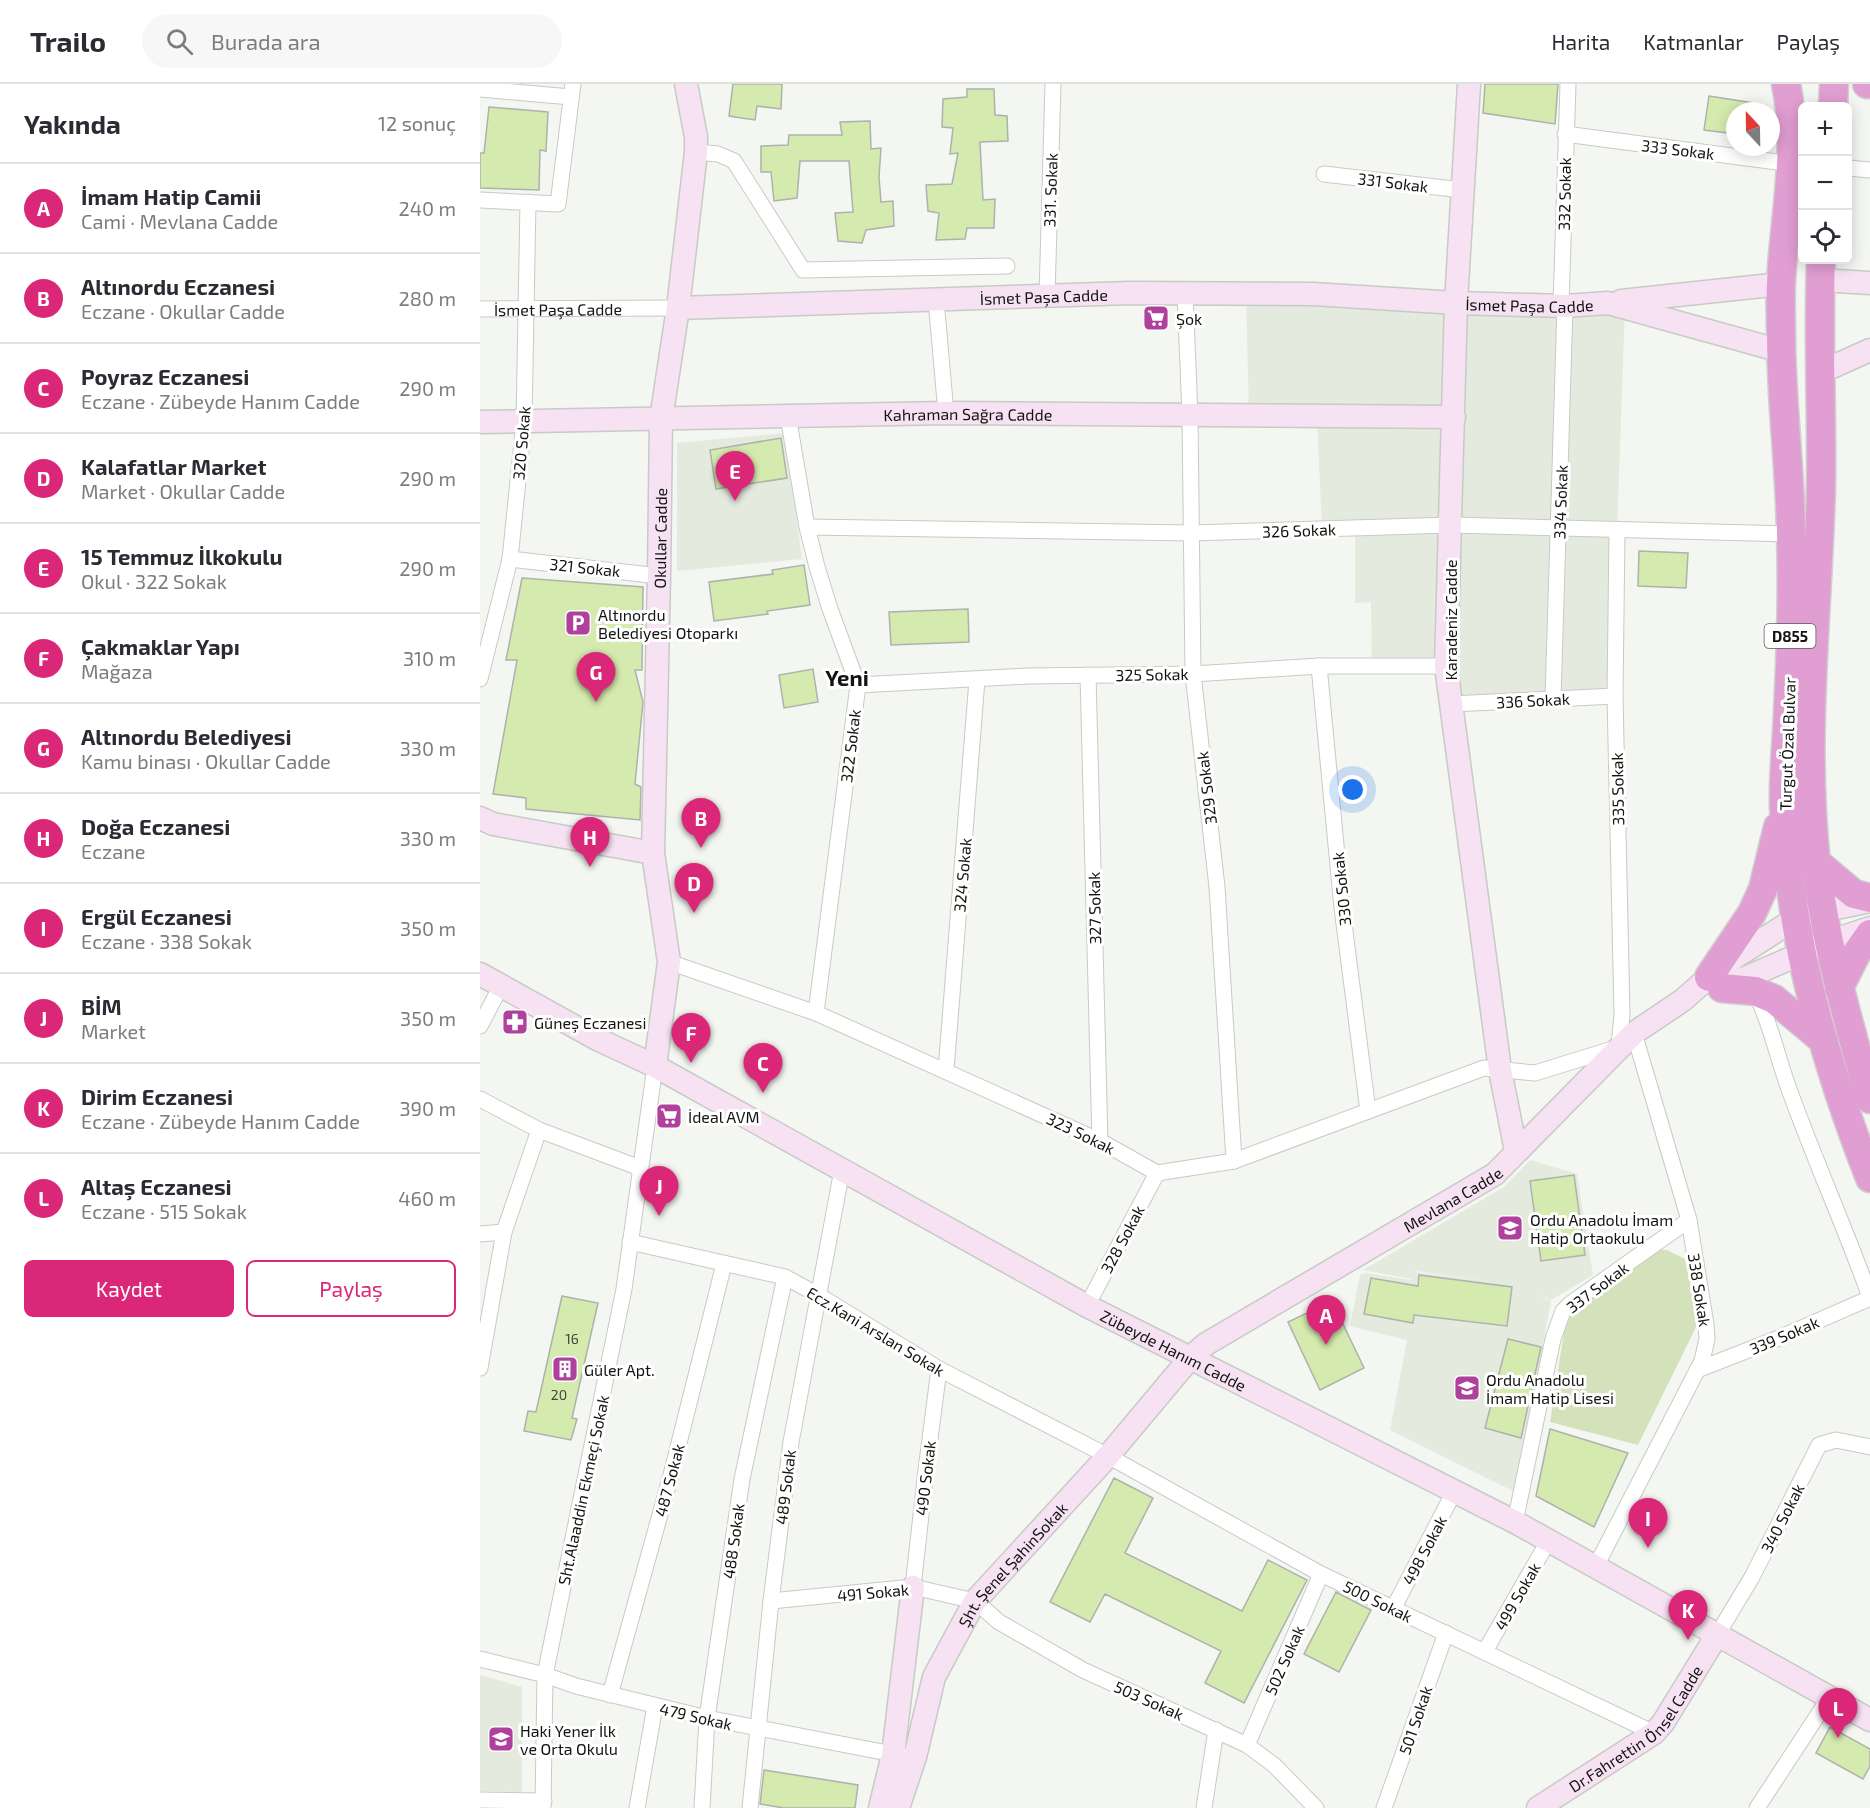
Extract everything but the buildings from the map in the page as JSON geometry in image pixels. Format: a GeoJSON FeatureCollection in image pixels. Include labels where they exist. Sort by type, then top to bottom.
{"type":"FeatureCollection","features":[{"type":"Feature","properties":{"kind":"highway","name":"Turgut Özal Bulvar"},"geometry":{"type":"LineString","coordinates":[[1786,84],[1791,108],[1792,164],[1781,284],[1781,351],[1791,534],[1789,694],[1784,804],[1795,919],[1802,953],[1824,1041],[1855,1140],[1870,1178]]}},
{"type":"Feature","properties":{"kind":"highway"},"geometry":{"type":"LineString","coordinates":[[1833,102],[1834,84]]}},
{"type":"Feature","properties":{"kind":"highway","name":"Turgut Özal Bulvar"},"geometry":{"type":"LineString","coordinates":[[1821,270],[1821,487],[1811,737],[1814,841],[1828,942],[1870,1099]]}},
{"type":"Feature","properties":{"kind":"highway"},"geometry":{"type":"LineString","coordinates":[[1784,804],[1763,889],[1715,982],[1755,991],[1774,999],[1824,1041]]}},
{"type":"Feature","properties":{"kind":"highway"},"geometry":{"type":"LineString","coordinates":[[1816,862],[1854,894],[1870,900]]}},
{"type":"Feature","properties":{"kind":"highway"},"geometry":{"type":"LineString","coordinates":[[1839,988],[1856,954],[1870,934]]}},
{"type":"Feature","properties":{"kind":"street","name":"Okullar Cadde"},"geometry":{"type":"LineString","coordinates":[[655,1066],[669,962],[650,852],[656,575],[656,419],[678,308],[696,152],[696,136],[686,84]]}},
{"type":"Feature","properties":{"kind":"street","name":"331. Sokak"},"geometry":{"type":"LineString","coordinates":[[1047,296],[1053,84]]}},
{"type":"Feature","properties":{"kind":"street","name":"Karadeniz Cadde"},"geometry":{"type":"LineString","coordinates":[[1469,84],[1456,303],[1446,666],[1500,1070],[1516,1151]]}},
{"type":"Feature","properties":{"kind":"street","name":"332 Sokak"},"geometry":{"type":"LineString","coordinates":[[1563,305],[1565,134],[1568,84]]}},
{"type":"Feature","properties":{"kind":"street"},"geometry":{"type":"LineString","coordinates":[[480,89],[572,90],[558,204],[480,200]]}},
{"type":"Feature","properties":{"kind":"street","name":"333 Sokak"},"geometry":{"type":"LineString","coordinates":[[1565,134],[1792,164]]}},
{"type":"Feature","properties":{"kind":"street"},"geometry":{"type":"LineString","coordinates":[[696,152],[718,154],[734,161],[803,270],[1006,266]]}},
{"type":"Feature","properties":{"kind":"street"},"geometry":{"type":"LineString","coordinates":[[1852,168],[1870,170]]}},
{"type":"Feature","properties":{"kind":"street","name":"331 Sokak"},"geometry":{"type":"LineString","coordinates":[[1324,174],[1462,190]]}},
{"type":"Feature","properties":{"kind":"street","name":"320 Sokak"},"geometry":{"type":"LineString","coordinates":[[480,679],[510,559],[524,422],[528,202]]}},
{"type":"Feature","properties":{"kind":"street"},"geometry":{"type":"LineString","coordinates":[[1821,270],[1870,284]]}},
{"type":"Feature","properties":{"kind":"street","name":"İsmet Paşa Cadde"},"geometry":{"type":"LineString","coordinates":[[480,309],[678,308],[1047,296],[1185,294],[1313,294],[1456,303],[1563,305],[1608,303],[1781,284]]}},
{"type":"Feature","properties":{"kind":"street","name":"329 Sokak"},"geometry":{"type":"LineString","coordinates":[[1185,294],[1190,415],[1193,674],[1217,887],[1234,1161]]}},
{"type":"Feature","properties":{"kind":"street"},"geometry":{"type":"LineString","coordinates":[[936,300],[946,413]]}},
{"type":"Feature","properties":{"kind":"street","name":"İsmet Paşa Cadde"},"geometry":{"type":"LineString","coordinates":[[1608,303],[1781,351]]}},
{"type":"Feature","properties":{"kind":"street","name":"334 Sokak"},"geometry":{"type":"LineString","coordinates":[[1553,698],[1560,529],[1563,305]]}},
{"type":"Feature","properties":{"kind":"street"},"geometry":{"type":"LineString","coordinates":[[1821,372],[1870,350]]}},
{"type":"Feature","properties":{"kind":"street","name":"Kahraman Sağra Cadde"},"geometry":{"type":"LineString","coordinates":[[480,422],[946,413],[1454,417]]}},
{"type":"Feature","properties":{"kind":"street","name":"322 Sokak"},"geometry":{"type":"LineString","coordinates":[[788,416],[807,527],[830,609],[858,685],[816,1013]]}},
{"type":"Feature","properties":{"kind":"street","name":"326 Sokak"},"geometry":{"type":"LineString","coordinates":[[807,527],[1191,533],[1450,525],[1791,534]]}},
{"type":"Feature","properties":{"kind":"street","name":"335 Sokak"},"geometry":{"type":"LineString","coordinates":[[1617,531],[1615,696],[1622,1014],[1627,1040]]}},
{"type":"Feature","properties":{"kind":"street","name":"321 Sokak"},"geometry":{"type":"LineString","coordinates":[[510,559],[656,575]]}},
{"type":"Feature","properties":{"kind":"street","name":"325 Sokak"},"geometry":{"type":"LineString","coordinates":[[858,685],[1028,676],[1193,674],[1319,666],[1446,666]]}},
{"type":"Feature","properties":{"kind":"street","name":"330 Sokak"},"geometry":{"type":"LineString","coordinates":[[1319,666],[1342,909],[1368,1111]]}},
{"type":"Feature","properties":{"kind":"street","name":"327 Sokak"},"geometry":{"type":"LineString","coordinates":[[1088,675],[1100,1141]]}},
{"type":"Feature","properties":{"kind":"street","name":"324 Sokak"},"geometry":{"type":"LineString","coordinates":[[946,1070],[977,680]]}},
{"type":"Feature","properties":{"kind":"street","name":"336 Sokak"},"geometry":{"type":"LineString","coordinates":[[1452,704],[1615,696]]}},
{"type":"Feature","properties":{"kind":"street"},"geometry":{"type":"LineString","coordinates":[[480,818],[493,824],[650,852]]}},
{"type":"Feature","properties":{"kind":"street","name":"Mevlana Cadde"},"geometry":{"type":"LineString","coordinates":[[1715,982],[1737,956],[1795,919],[1870,900]]}},
{"type":"Feature","properties":{"kind":"street","name":"Mevlana Cadde"},"geometry":{"type":"LineString","coordinates":[[1191,1358],[1206,1344],[1495,1174],[1627,1040],[1683,1000],[1715,982],[1870,928]]}},
{"type":"Feature","properties":{"kind":"street","name":"323 Sokak"},"geometry":{"type":"LineString","coordinates":[[669,962],[816,1013],[1100,1141],[1157,1173]]}},
{"type":"Feature","properties":{"kind":"street","name":"Zübeyde Hanım Cadde"},"geometry":{"type":"LineString","coordinates":[[480,974],[597,1039],[655,1066],[1087,1306],[1549,1540],[1870,1720]]}},
{"type":"Feature","properties":{"kind":"street"},"geometry":{"type":"LineString","coordinates":[[480,1026],[501,986]]}},
{"type":"Feature","properties":{"kind":"street"},"geometry":{"type":"LineString","coordinates":[[1755,991],[1766,1015],[1788,1087],[1870,1297]]}},
{"type":"Feature","properties":{"kind":"street"},"geometry":{"type":"LineString","coordinates":[[1157,1173],[1234,1161],[1484,1068],[1535,1073],[1627,1040]]}},
{"type":"Feature","properties":{"kind":"street","name":"338 Sokak"},"geometry":{"type":"LineString","coordinates":[[1596,1566],[1697,1370],[1707,1339],[1689,1220],[1627,1040]]}},
{"type":"Feature","properties":{"kind":"street","name":"Sht.Alaaddin Ekmeçi Sokak"},"geometry":{"type":"LineString","coordinates":[[544,1805],[545,1675],[624,1289],[655,1066]]}},
{"type":"Feature","properties":{"kind":"street"},"geometry":{"type":"LineString","coordinates":[[480,1099],[539,1130],[640,1168]]}},
{"type":"Feature","properties":{"kind":"street"},"geometry":{"type":"LineString","coordinates":[[480,1368],[504,1232],[539,1130]]}},
{"type":"Feature","properties":{"kind":"street","name":"489 Sokak"},"geometry":{"type":"LineString","coordinates":[[750,1808],[771,1601],[791,1442],[842,1170]]}},
{"type":"Feature","properties":{"kind":"street","name":"328 Sokak"},"geometry":{"type":"LineString","coordinates":[[1087,1306],[1157,1173]]}},
{"type":"Feature","properties":{"kind":"street","name":"337 Sokak"},"geometry":{"type":"LineString","coordinates":[[1515,1522],[1553,1339],[1563,1311],[1689,1220]]}},
{"type":"Feature","properties":{"kind":"street"},"geometry":{"type":"LineString","coordinates":[[480,1234],[504,1232]]}},
{"type":"Feature","properties":{"kind":"street","name":"Ecz.Kani Arslan Sokak"},"geometry":{"type":"LineString","coordinates":[[630,1242],[785,1277],[939,1369],[1108,1456]]}},
{"type":"Feature","properties":{"kind":"street","name":"487 Sokak"},"geometry":{"type":"LineString","coordinates":[[610,1695],[680,1440],[724,1264]]}},
{"type":"Feature","properties":{"kind":"street","name":"488 Sokak"},"geometry":{"type":"LineString","coordinates":[[702,1808],[707,1719],[742,1479],[785,1277]]}},
{"type":"Feature","properties":{"kind":"street","name":"339 Sokak"},"geometry":{"type":"LineString","coordinates":[[1697,1370],[1779,1338],[1870,1297]]}},
{"type":"Feature","properties":{"kind":"street","name":"Şht. Şenel ŞahinSokak"},"geometry":{"type":"LineString","coordinates":[[880,1808],[904,1756],[934,1677],[975,1600],[1108,1456],[1191,1358]]}},
{"type":"Feature","properties":{"kind":"street","name":"490 Sokak"},"geometry":{"type":"LineString","coordinates":[[913,1587],[939,1369]]}},
{"type":"Feature","properties":{"kind":"street","name":"340 Sokak"},"geometry":{"type":"LineString","coordinates":[[1717,1635],[1752,1577],[1819,1446],[1836,1440],[1870,1447]]}},
{"type":"Feature","properties":{"kind":"street","name":"500 Sokak"},"geometry":{"type":"LineString","coordinates":[[1108,1456],[1322,1574],[1654,1733]]}},
{"type":"Feature","properties":{"kind":"street","name":"498 Sokak"},"geometry":{"type":"LineString","coordinates":[[1393,1609],[1454,1492]]}},
{"type":"Feature","properties":{"kind":"street","name":"499 Sokak"},"geometry":{"type":"LineString","coordinates":[[1485,1651],[1549,1540]]}},
{"type":"Feature","properties":{"kind":"street","name":"502 Sokak"},"geometry":{"type":"LineString","coordinates":[[1247,1745],[1322,1574]]}},
{"type":"Feature","properties":{"kind":"street","name":"Şht. Şenel ŞahinSokak"},"geometry":{"type":"LineString","coordinates":[[898,1808],[904,1756],[913,1587]]}},
{"type":"Feature","properties":{"kind":"street","name":"491 Sokak"},"geometry":{"type":"LineString","coordinates":[[771,1601],[913,1587],[975,1600]]}},
{"type":"Feature","properties":{"kind":"street","name":"503 Sokak"},"geometry":{"type":"LineString","coordinates":[[975,1600],[999,1622],[1083,1670],[1247,1745],[1274,1766],[1316,1808]]}},
{"type":"Feature","properties":{"kind":"street","name":"501 Sokak"},"geometry":{"type":"LineString","coordinates":[[1384,1808],[1446,1633]]}},
{"type":"Feature","properties":{"kind":"street","name":"Dr.Fahrettin Önsel Cadde"},"geometry":{"type":"LineString","coordinates":[[1538,1808],[1654,1733],[1664,1722],[1717,1635]]}},
{"type":"Feature","properties":{"kind":"street","name":"479 Sokak"},"geometry":{"type":"LineString","coordinates":[[480,1659],[707,1719],[904,1756]]}},
{"type":"Feature","properties":{"kind":"street"},"geometry":{"type":"LineString","coordinates":[[1757,1808],[1829,1698]]}},
{"type":"Feature","properties":{"kind":"street"},"geometry":{"type":"LineString","coordinates":[[637,1808],[655,1706]]}},
{"type":"Feature","properties":{"kind":"street"},"geometry":{"type":"LineString","coordinates":[[1204,1808],[1216,1730]]}},
{"type":"Feature","properties":{"kind":"street"},"geometry":{"type":"LineString","coordinates":[[480,1800],[544,1805]]}},
{"type":"Feature","properties":{"kind":"shaded area"},"geometry":{"type":"Polygon","coordinates":[[[1246,294],[1625,308],[1617,531],[1615,696],[1452,704],[1446,666],[1372,666],[1371,602],[1355,603],[1355,529],[1322,529],[1317,417],[1249,416],[1246,294]]]}},
{"type":"Feature","properties":{"kind":"shaded area"},"geometry":{"type":"Polygon","coordinates":[[[785,433],[802,559],[677,571],[677,443],[785,433]]]}},
{"type":"Feature","properties":{"kind":"shaded area","name":"Ordu Anadolu İmam Hatip Lisesi"},"geometry":{"type":"Polygon","coordinates":[[[1530,1160],[1577,1174],[1593,1275],[1551,1300],[1531,1291],[1551,1301],[1543,1344],[1546,1347],[1513,1491],[1390,1430],[1407,1340],[1350,1326],[1360,1275],[1366,1273],[1412,1280],[1413,1277],[1412,1279],[1363,1270],[1504,1187],[1530,1160]],[[1415,1271],[1415,1272],[1499,1282],[1415,1271]]]}},
{"type":"Feature","properties":{"kind":"shaded area","name":"Haki Yener İlk ve Orta Okulu"},"geometry":{"type":"Polygon","coordinates":[[[480,1675],[522,1687],[522,1792],[480,1791],[480,1675]]]}},
{"type":"Feature","properties":{"kind":"green space"},"geometry":{"type":"Polygon","coordinates":[[[1658,1250],[1667,1250],[1685,1259],[1698,1323],[1638,1445],[1550,1422],[1564,1332],[1573,1309],[1658,1250]]]}},
{"type":"Feature","properties":{"kind":"place","name":"Şok"},"geometry":{"type":"Point","coordinates":[1156,318]}},
{"type":"Feature","properties":{"kind":"place","name":"15 Temmuz İlkokulu"},"geometry":{"type":"Point","coordinates":[735,501]}},
{"type":"Feature","properties":{"kind":"place","name":"Altınordu Belediyesi Otoparkı"},"geometry":{"type":"Point","coordinates":[578,623]}},
{"type":"Feature","properties":{"kind":"place","name":"Altınordu Belediyesi"},"geometry":{"type":"Point","coordinates":[596,702]}},
{"type":"Feature","properties":{"kind":"place","name":"Altınordu Eczanesi"},"geometry":{"type":"Point","coordinates":[701,848]}},
{"type":"Feature","properties":{"kind":"place","name":"Doğa Eczanesi"},"geometry":{"type":"Point","coordinates":[590,867]}},
{"type":"Feature","properties":{"kind":"place","name":"Kalafatlar Market"},"geometry":{"type":"Point","coordinates":[694,913]}},
{"type":"Feature","properties":{"kind":"place","name":"Güneş Eczanesi"},"geometry":{"type":"Point","coordinates":[515,1022]}},
{"type":"Feature","properties":{"kind":"place","name":"Çakmaklar Yapı"},"geometry":{"type":"Point","coordinates":[691,1063]}},
{"type":"Feature","properties":{"kind":"place","name":"Poyraz Eczanesi"},"geometry":{"type":"Point","coordinates":[763,1093]}},
{"type":"Feature","properties":{"kind":"place","name":"İdeal AVM"},"geometry":{"type":"Point","coordinates":[669,1116]}},
{"type":"Feature","properties":{"kind":"place","name":"BİM"},"geometry":{"type":"Point","coordinates":[659,1216]}},
{"type":"Feature","properties":{"kind":"place","name":"Ordu Anadolu İmam Hatip Ortaokulu"},"geometry":{"type":"Point","coordinates":[1510,1228]}},
{"type":"Feature","properties":{"kind":"place","name":"İmam Hatip Camii"},"geometry":{"type":"Point","coordinates":[1326,1345]}},
{"type":"Feature","properties":{"kind":"place","name":"Güler Apt."},"geometry":{"type":"Point","coordinates":[565,1369]}},
{"type":"Feature","properties":{"kind":"place","name":"Ordu Anadolu İmam Hatip Lisesi"},"geometry":{"type":"Point","coordinates":[1467,1388]}},
{"type":"Feature","properties":{"kind":"place","name":"Ergül Eczanesi"},"geometry":{"type":"Point","coordinates":[1648,1548]}},
{"type":"Feature","properties":{"kind":"place","name":"Dirim Eczanesi"},"geometry":{"type":"Point","coordinates":[1688,1640]}},
{"type":"Feature","properties":{"kind":"place","name":"Altaş Eczanesi"},"geometry":{"type":"Point","coordinates":[1838,1738]}},
{"type":"Feature","properties":{"kind":"place","name":"Haki Yener İlk ve Orta Okulu"},"geometry":{"type":"Point","coordinates":[501,1739]}},
{"type":"Feature","properties":{"kind":"district","name":"Yeni"},"geometry":{"type":"Point","coordinates":[847,677]}}]}
